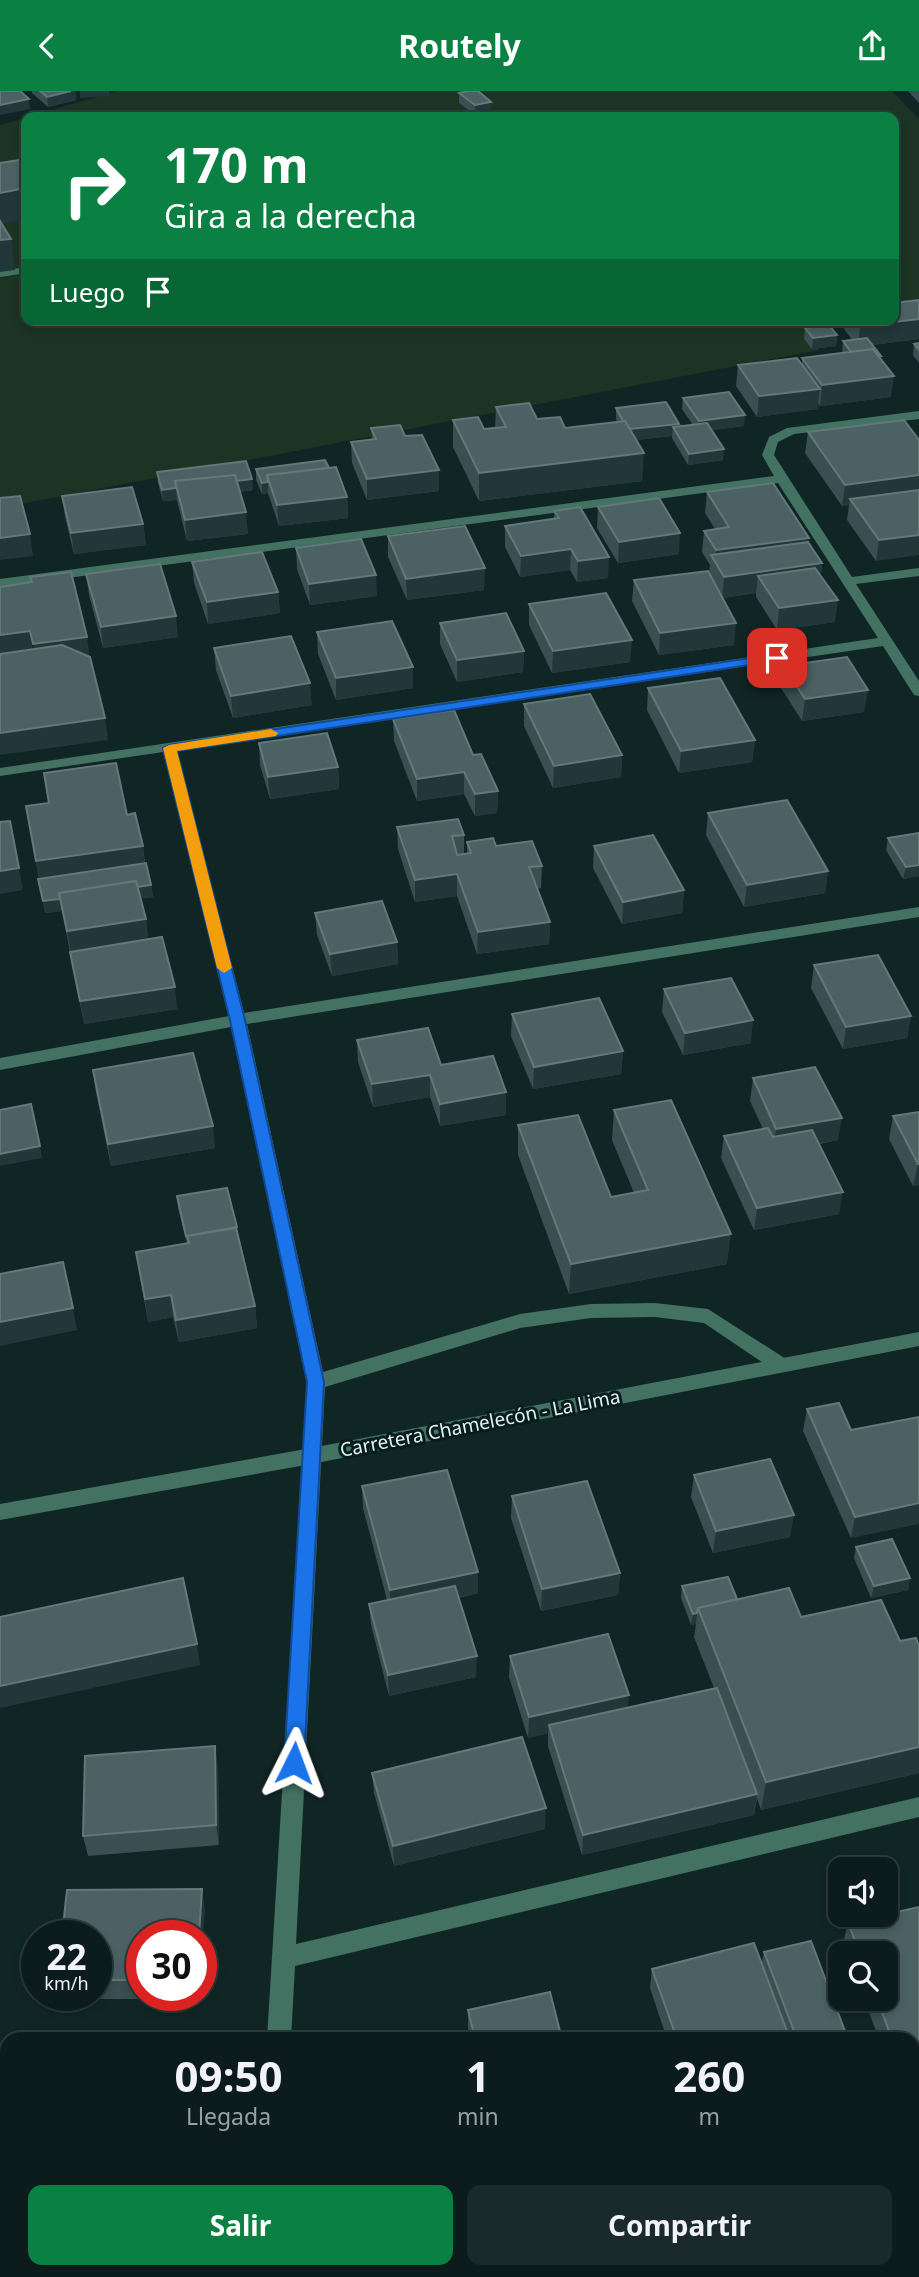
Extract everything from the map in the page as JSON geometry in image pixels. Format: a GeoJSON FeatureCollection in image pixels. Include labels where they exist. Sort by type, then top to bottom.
{"type":"FeatureCollection","features":[{"type":"Feature","properties":{"kind":"street"},"geometry":{"type":"LineString","coordinates":[[0,274],[21,270]]}},
{"type":"Feature","properties":{"kind":"street"},"geometry":{"type":"LineString","coordinates":[[919,415],[791,431],[773,440],[768,455],[919,692]]}},
{"type":"Feature","properties":{"kind":"street"},"geometry":{"type":"LineString","coordinates":[[0,583],[782,479]]}},
{"type":"Feature","properties":{"kind":"street"},"geometry":{"type":"LineString","coordinates":[[850,582],[919,572]]}},
{"type":"Feature","properties":{"kind":"street"},"geometry":{"type":"LineString","coordinates":[[0,772],[888,641]]}},
{"type":"Feature","properties":{"kind":"street"},"geometry":{"type":"LineString","coordinates":[[169,748],[237,1020],[316,1382],[279,2032]]}},
{"type":"Feature","properties":{"kind":"street"},"geometry":{"type":"LineString","coordinates":[[0,1064],[237,1020],[919,912]]}},
{"type":"Feature","properties":{"kind":"street"},"geometry":{"type":"LineString","coordinates":[[316,1382],[520,1321],[591,1311],[655,1310],[708,1316],[779,1364]]}},
{"type":"Feature","properties":{"kind":"street","name":"Carretera Chamelecón - La Lima"},"geometry":{"type":"LineString","coordinates":[[0,1512],[311,1456],[919,1339]]}},
{"type":"Feature","properties":{"kind":"street"},"geometry":{"type":"LineString","coordinates":[[283,1958],[919,1807]]}},
{"type":"Feature","properties":{"kind":"green space"},"geometry":{"type":"Polygon","coordinates":[[[117,91],[892,91],[919,119],[919,311],[899,313],[899,112],[45,112],[117,91]]]}},
{"type":"Feature","properties":{"kind":"green space"},"geometry":{"type":"Polygon","coordinates":[[[21,119],[21,326],[811,326],[819,350],[0,508],[0,125],[21,119]]]}},
{"type":"Feature","properties":{"kind":"building"},"geometry":{"type":"Polygon","coordinates":[[[0,91],[20,91],[29,99],[0,105],[0,91]]]}},
{"type":"Feature","properties":{"kind":"building"},"geometry":{"type":"Polygon","coordinates":[[[40,91],[71,91],[47,97],[40,91]]]}},
{"type":"Feature","properties":{"kind":"building"},"geometry":{"type":"Polygon","coordinates":[[[478,91],[491,102],[475,105],[459,93],[478,91]]]}},
{"type":"Feature","properties":{"kind":"building"},"geometry":{"type":"Polygon","coordinates":[[[21,160],[21,189],[0,193],[0,163],[21,160]]]}},
{"type":"Feature","properties":{"kind":"building"},"geometry":{"type":"Polygon","coordinates":[[[0,221],[11,239],[0,240],[0,221]]]}},
{"type":"Feature","properties":{"kind":"building"},"geometry":{"type":"Polygon","coordinates":[[[919,300],[919,319],[899,321],[899,302],[919,300]]]}},
{"type":"Feature","properties":{"kind":"building"},"geometry":{"type":"Polygon","coordinates":[[[830,326],[837,335],[813,338],[805,328],[830,326]]]}},
{"type":"Feature","properties":{"kind":"building"},"geometry":{"type":"Polygon","coordinates":[[[867,338],[881,356],[873,349],[851,352],[843,341],[867,338]]]}},
{"type":"Feature","properties":{"kind":"building"},"geometry":{"type":"Polygon","coordinates":[[[873,349],[894,376],[822,385],[802,358],[873,349]]]}},
{"type":"Feature","properties":{"kind":"building"},"geometry":{"type":"Polygon","coordinates":[[[797,358],[820,389],[759,396],[738,365],[797,358]]]}},
{"type":"Feature","properties":{"kind":"building"},"geometry":{"type":"Polygon","coordinates":[[[729,392],[745,415],[699,421],[683,398],[729,392]]]}},
{"type":"Feature","properties":{"kind":"building"},"geometry":{"type":"Polygon","coordinates":[[[666,402],[679,424],[630,429],[616,408],[666,402]]]}},
{"type":"Feature","properties":{"kind":"building"},"geometry":{"type":"Polygon","coordinates":[[[529,403],[537,419],[560,417],[565,428],[625,421],[644,453],[479,473],[453,420],[478,417],[484,429],[506,427],[496,407],[529,403]]]}},
{"type":"Feature","properties":{"kind":"building"},"geometry":{"type":"Polygon","coordinates":[[[904,420],[919,440],[919,475],[845,485],[808,432],[904,420]]]}},
{"type":"Feature","properties":{"kind":"building"},"geometry":{"type":"Polygon","coordinates":[[[707,423],[724,449],[689,454],[673,427],[707,423]]]}},
{"type":"Feature","properties":{"kind":"building"},"geometry":{"type":"Polygon","coordinates":[[[400,425],[405,436],[422,435],[439,470],[367,479],[351,442],[376,439],[371,428],[400,425]]]}},
{"type":"Feature","properties":{"kind":"building"},"geometry":{"type":"Polygon","coordinates":[[[325,460],[329,468],[267,475],[268,482],[262,483],[256,469],[325,460]]]}},
{"type":"Feature","properties":{"kind":"building"},"geometry":{"type":"Polygon","coordinates":[[[246,461],[252,479],[237,481],[235,475],[175,481],[176,488],[162,490],[157,472],[246,461]]]}},
{"type":"Feature","properties":{"kind":"building"},"geometry":{"type":"Polygon","coordinates":[[[336,467],[347,497],[277,505],[267,475],[336,467]]]}},
{"type":"Feature","properties":{"kind":"building"},"geometry":{"type":"Polygon","coordinates":[[[235,475],[246,512],[185,520],[175,481],[235,475]]]}},
{"type":"Feature","properties":{"kind":"building"},"geometry":{"type":"Polygon","coordinates":[[[773,483],[809,538],[716,550],[704,531],[729,527],[707,492],[773,483]]]}},
{"type":"Feature","properties":{"kind":"building"},"geometry":{"type":"Polygon","coordinates":[[[132,487],[143,524],[71,533],[62,496],[132,487]]]}},
{"type":"Feature","properties":{"kind":"building"},"geometry":{"type":"Polygon","coordinates":[[[919,490],[919,535],[879,540],[850,499],[919,490]]]}},
{"type":"Feature","properties":{"kind":"building"},"geometry":{"type":"Polygon","coordinates":[[[20,496],[30,534],[0,538],[0,498],[20,496]]]}},
{"type":"Feature","properties":{"kind":"building"},"geometry":{"type":"Polygon","coordinates":[[[659,498],[680,533],[619,542],[598,507],[659,498]]]}},
{"type":"Feature","properties":{"kind":"building"},"geometry":{"type":"Polygon","coordinates":[[[580,507],[609,557],[578,561],[571,549],[521,556],[505,526],[559,518],[554,511],[580,507]]]}},
{"type":"Feature","properties":{"kind":"building"},"geometry":{"type":"Polygon","coordinates":[[[465,526],[485,568],[406,579],[388,536],[465,526]]]}},
{"type":"Feature","properties":{"kind":"building"},"geometry":{"type":"Polygon","coordinates":[[[361,539],[376,575],[309,584],[296,548],[361,539]]]}},
{"type":"Feature","properties":{"kind":"building"},"geometry":{"type":"Polygon","coordinates":[[[808,542],[822,563],[724,577],[711,555],[808,542]]]}},
{"type":"Feature","properties":{"kind":"building"},"geometry":{"type":"Polygon","coordinates":[[[262,552],[278,592],[207,602],[192,562],[262,552]]]}},
{"type":"Feature","properties":{"kind":"building"},"geometry":{"type":"Polygon","coordinates":[[[160,564],[176,616],[101,627],[86,574],[160,564]]]}},
{"type":"Feature","properties":{"kind":"building"},"geometry":{"type":"Polygon","coordinates":[[[815,568],[838,600],[779,608],[758,576],[815,568]]]}},
{"type":"Feature","properties":{"kind":"building"},"geometry":{"type":"Polygon","coordinates":[[[708,571],[736,623],[660,633],[634,580],[708,571]]]}},
{"type":"Feature","properties":{"kind":"building"},"geometry":{"type":"Polygon","coordinates":[[[71,572],[87,637],[33,644],[30,631],[0,635],[0,587],[32,582],[30,577],[71,572]]]}},
{"type":"Feature","properties":{"kind":"building"},"geometry":{"type":"Polygon","coordinates":[[[606,593],[632,640],[553,651],[529,604],[606,593]]]}},
{"type":"Feature","properties":{"kind":"building"},"geometry":{"type":"Polygon","coordinates":[[[506,613],[524,651],[457,660],[440,623],[506,613]]]}},
{"type":"Feature","properties":{"kind":"building"},"geometry":{"type":"Polygon","coordinates":[[[392,621],[413,667],[336,678],[317,632],[392,621]]]}},
{"type":"Feature","properties":{"kind":"building"},"geometry":{"type":"Polygon","coordinates":[[[291,636],[310,683],[231,696],[214,648],[291,636]]]}},
{"type":"Feature","properties":{"kind":"building"},"geometry":{"type":"Polygon","coordinates":[[[62,645],[90,657],[105,718],[0,733],[0,654],[62,645]]]}},
{"type":"Feature","properties":{"kind":"building"},"geometry":{"type":"Polygon","coordinates":[[[847,657],[868,690],[805,699],[784,666],[847,657]]]}},
{"type":"Feature","properties":{"kind":"building"},"geometry":{"type":"Polygon","coordinates":[[[720,678],[755,740],[681,751],[648,688],[720,678]]]}},
{"type":"Feature","properties":{"kind":"building"},"geometry":{"type":"Polygon","coordinates":[[[590,694],[622,755],[554,766],[524,704],[590,694]]]}},
{"type":"Feature","properties":{"kind":"building"},"geometry":{"type":"Polygon","coordinates":[[[454,710],[473,755],[481,754],[498,791],[475,794],[464,772],[417,779],[393,719],[454,710]]]}},
{"type":"Feature","properties":{"kind":"building"},"geometry":{"type":"Polygon","coordinates":[[[327,733],[338,767],[268,777],[259,743],[327,733]]]}},
{"type":"Feature","properties":{"kind":"building"},"geometry":{"type":"Polygon","coordinates":[[[116,763],[127,815],[135,813],[143,846],[36,861],[26,806],[49,803],[44,773],[116,763]]]}},
{"type":"Feature","properties":{"kind":"building"},"geometry":{"type":"Polygon","coordinates":[[[787,800],[828,871],[747,885],[708,813],[787,800]]]}},
{"type":"Feature","properties":{"kind":"building"},"geometry":{"type":"Polygon","coordinates":[[[458,819],[464,835],[452,836],[457,855],[471,853],[467,842],[493,838],[496,846],[532,841],[542,866],[529,867],[550,922],[478,932],[457,874],[415,880],[397,827],[458,819]]]}},
{"type":"Feature","properties":{"kind":"building"},"geometry":{"type":"Polygon","coordinates":[[[10,821],[19,868],[0,871],[0,822],[10,821]]]}},
{"type":"Feature","properties":{"kind":"building"},"geometry":{"type":"Polygon","coordinates":[[[919,833],[919,865],[906,867],[888,838],[919,833]]]}},
{"type":"Feature","properties":{"kind":"building"},"geometry":{"type":"Polygon","coordinates":[[[653,835],[684,890],[623,902],[594,846],[653,835]]]}},
{"type":"Feature","properties":{"kind":"building"},"geometry":{"type":"Polygon","coordinates":[[[146,863],[151,885],[138,887],[136,881],[59,893],[60,899],[43,901],[38,879],[146,863]]]}},
{"type":"Feature","properties":{"kind":"building"},"geometry":{"type":"Polygon","coordinates":[[[136,881],[146,919],[67,931],[59,893],[136,881]]]}},
{"type":"Feature","properties":{"kind":"building"},"geometry":{"type":"Polygon","coordinates":[[[382,901],[397,942],[330,954],[315,913],[382,901]]]}},
{"type":"Feature","properties":{"kind":"building"},"geometry":{"type":"Polygon","coordinates":[[[162,937],[175,987],[80,1001],[70,952],[162,937]]]}},
{"type":"Feature","properties":{"kind":"building"},"geometry":{"type":"Polygon","coordinates":[[[878,955],[911,1016],[846,1027],[814,965],[878,955]]]}},
{"type":"Feature","properties":{"kind":"building"},"geometry":{"type":"Polygon","coordinates":[[[731,978],[753,1020],[685,1033],[664,989],[731,978]]]}},
{"type":"Feature","properties":{"kind":"building"},"geometry":{"type":"Polygon","coordinates":[[[599,998],[623,1051],[534,1067],[512,1014],[599,998]]]}},
{"type":"Feature","properties":{"kind":"building"},"geometry":{"type":"Polygon","coordinates":[[[428,1028],[441,1065],[493,1056],[506,1092],[440,1104],[430,1075],[372,1084],[357,1040],[428,1028]]]}},
{"type":"Feature","properties":{"kind":"building"},"geometry":{"type":"Polygon","coordinates":[[[193,1053],[213,1126],[108,1144],[93,1070],[193,1053]]]}},
{"type":"Feature","properties":{"kind":"building"},"geometry":{"type":"Polygon","coordinates":[[[815,1067],[842,1118],[776,1129],[753,1078],[815,1067]]]}},
{"type":"Feature","properties":{"kind":"building"},"geometry":{"type":"Polygon","coordinates":[[[671,1100],[731,1234],[571,1264],[518,1125],[578,1115],[611,1197],[648,1190],[614,1110],[671,1100]]]}},
{"type":"Feature","properties":{"kind":"building"},"geometry":{"type":"Polygon","coordinates":[[[31,1104],[40,1146],[0,1154],[0,1110],[31,1104]]]}},
{"type":"Feature","properties":{"kind":"building"},"geometry":{"type":"Polygon","coordinates":[[[919,1112],[919,1164],[918,1164],[893,1116],[919,1112]]]}},
{"type":"Feature","properties":{"kind":"building"},"geometry":{"type":"Polygon","coordinates":[[[768,1128],[773,1137],[812,1130],[843,1192],[757,1208],[724,1136],[768,1128]]]}},
{"type":"Feature","properties":{"kind":"building"},"geometry":{"type":"Polygon","coordinates":[[[227,1188],[237,1227],[186,1236],[177,1196],[227,1188]]]}},
{"type":"Feature","properties":{"kind":"building"},"geometry":{"type":"Polygon","coordinates":[[[236,1228],[255,1306],[176,1320],[171,1295],[145,1299],[136,1252],[189,1243],[187,1236],[236,1228]]]}},
{"type":"Feature","properties":{"kind":"building"},"geometry":{"type":"Polygon","coordinates":[[[63,1262],[73,1308],[0,1322],[0,1274],[63,1262]]]}},
{"type":"Feature","properties":{"kind":"building"},"geometry":{"type":"Polygon","coordinates":[[[839,1403],[851,1430],[919,1417],[919,1503],[855,1517],[807,1409],[839,1403]]]}},
{"type":"Feature","properties":{"kind":"building"},"geometry":{"type":"Polygon","coordinates":[[[770,1459],[794,1515],[716,1531],[694,1475],[770,1459]]]}},
{"type":"Feature","properties":{"kind":"building"},"geometry":{"type":"Polygon","coordinates":[[[447,1470],[478,1572],[390,1590],[362,1486],[447,1470]]]}},
{"type":"Feature","properties":{"kind":"building"},"geometry":{"type":"Polygon","coordinates":[[[587,1481],[620,1573],[542,1589],[512,1496],[587,1481]]]}},
{"type":"Feature","properties":{"kind":"building"},"geometry":{"type":"Polygon","coordinates":[[[892,1539],[910,1578],[874,1586],[856,1547],[892,1539]]]}},
{"type":"Feature","properties":{"kind":"building"},"geometry":{"type":"Polygon","coordinates":[[[728,1577],[737,1599],[698,1608],[697,1613],[693,1614],[682,1586],[728,1577]]]}},
{"type":"Feature","properties":{"kind":"building"},"geometry":{"type":"Polygon","coordinates":[[[183,1578],[197,1644],[0,1686],[0,1617],[183,1578]]]}},
{"type":"Feature","properties":{"kind":"building"},"geometry":{"type":"Polygon","coordinates":[[[455,1586],[477,1656],[388,1675],[369,1604],[455,1586]]]}},
{"type":"Feature","properties":{"kind":"building"},"geometry":{"type":"Polygon","coordinates":[[[789,1588],[801,1617],[881,1600],[900,1641],[916,1638],[919,1646],[919,1747],[766,1782],[698,1608],[789,1588]]]}},
{"type":"Feature","properties":{"kind":"building"},"geometry":{"type":"Polygon","coordinates":[[[608,1634],[629,1695],[529,1717],[510,1656],[608,1634]]]}},
{"type":"Feature","properties":{"kind":"building"},"geometry":{"type":"Polygon","coordinates":[[[717,1688],[757,1794],[583,1835],[549,1725],[717,1688]]]}},
{"type":"Feature","properties":{"kind":"building"},"geometry":{"type":"Polygon","coordinates":[[[522,1737],[546,1808],[393,1846],[372,1773],[522,1737]]]}},
{"type":"Feature","properties":{"kind":"building"},"geometry":{"type":"Polygon","coordinates":[[[215,1746],[216,1825],[83,1836],[85,1756],[215,1746]]]}},
{"type":"Feature","properties":{"kind":"building"},"geometry":{"type":"Polygon","coordinates":[[[202,1889],[200,1920],[126,1920],[126,1980],[112,1980],[112,1920],[64,1920],[67,1890],[202,1889]]]}},
{"type":"Feature","properties":{"kind":"building"},"geometry":{"type":"Polygon","coordinates":[[[919,1907],[919,2032],[889,2032],[882,2011],[898,2011],[898,1941],[855,1941],[850,1927],[898,1927],[898,1912],[919,1907]]]}},
{"type":"Feature","properties":{"kind":"building"},"geometry":{"type":"Polygon","coordinates":[[[811,1941],[828,1986],[828,2011],[837,2011],[845,2032],[794,2032],[764,1952],[811,1941]]]}},
{"type":"Feature","properties":{"kind":"building"},"geometry":{"type":"Polygon","coordinates":[[[754,1943],[787,2032],[674,2032],[652,1969],[754,1943]]]}},
{"type":"Feature","properties":{"kind":"building"},"geometry":{"type":"Polygon","coordinates":[[[550,1992],[560,2032],[473,2032],[468,2010],[550,1992]]]}},
{"type":"Feature","properties":{"kind":"slow traffic"},"geometry":{"type":"LineString","coordinates":[[224,968],[169,748],[271,733]]}},
{"type":"Feature","properties":{"kind":"route"},"geometry":{"type":"LineString","coordinates":[[294,1763],[316,1382],[237,1020],[169,748],[777,658]]}}]}
